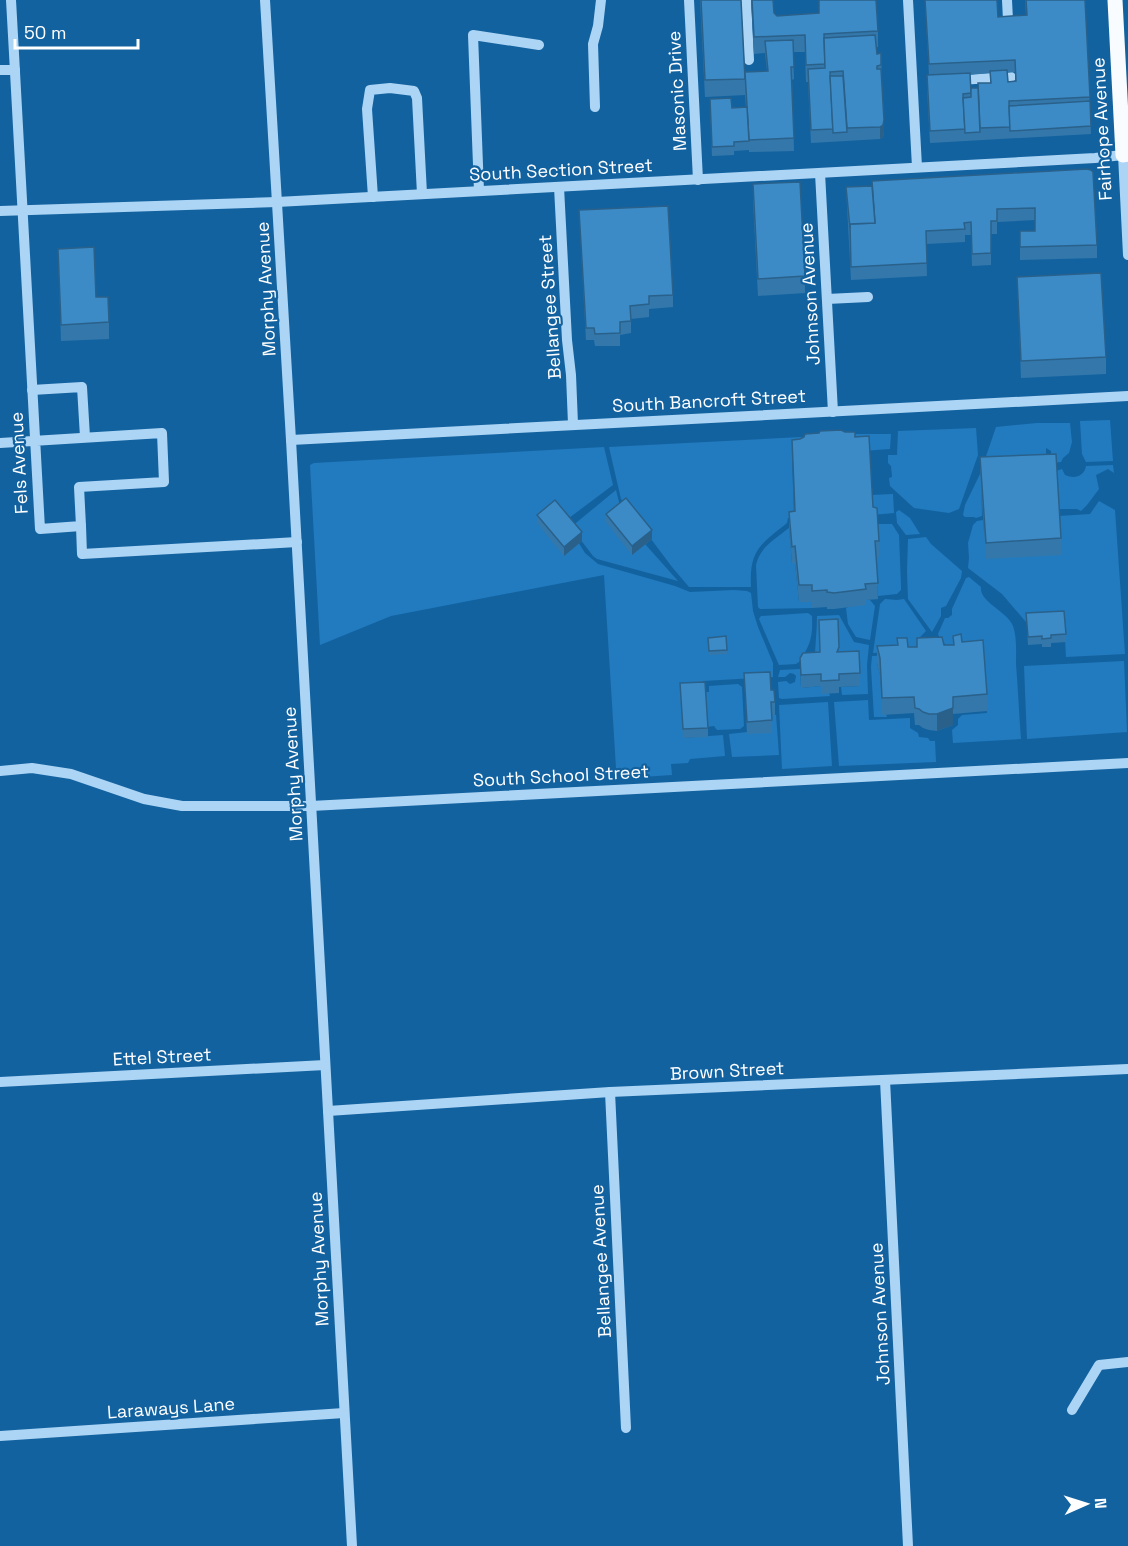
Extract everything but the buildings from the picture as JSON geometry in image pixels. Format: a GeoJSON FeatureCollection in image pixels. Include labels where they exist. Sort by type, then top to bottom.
{"type":"FeatureCollection","features":[{"type":"Feature","properties":{"kind":"main road","name":"Fairhope Avenue"},"geometry":{"type":"LineString","coordinates":[[1115,0],[1125,155]]}},
{"type":"Feature","properties":{"kind":"street","name":"Fels Avenue"},"geometry":{"type":"LineString","coordinates":[[11,0],[40,528],[81,526]]}},
{"type":"Feature","properties":{"kind":"street","name":"Morphy Avenue"},"geometry":{"type":"LineString","coordinates":[[265,0],[352,1546]]}},
{"type":"Feature","properties":{"kind":"street"},"geometry":{"type":"LineString","coordinates":[[595,107],[593,44],[601,0]]}},
{"type":"Feature","properties":{"kind":"street","name":"Masonic Drive"},"geometry":{"type":"LineString","coordinates":[[689,0],[698,180]]}},
{"type":"Feature","properties":{"kind":"street"},"geometry":{"type":"LineString","coordinates":[[746,0],[749,60]]}},
{"type":"Feature","properties":{"kind":"street"},"geometry":{"type":"LineString","coordinates":[[908,0],[918,82],[917,167]]}},
{"type":"Feature","properties":{"kind":"street"},"geometry":{"type":"LineString","coordinates":[[1007,0],[1008,20]]}},
{"type":"Feature","properties":{"kind":"street"},"geometry":{"type":"LineString","coordinates":[[479,191],[474,35],[539,45]]}},
{"type":"Feature","properties":{"kind":"street"},"geometry":{"type":"LineString","coordinates":[[0,70],[15,70]]}},
{"type":"Feature","properties":{"kind":"street"},"geometry":{"type":"LineString","coordinates":[[946,81],[1011,77]]}},
{"type":"Feature","properties":{"kind":"street"},"geometry":{"type":"LineString","coordinates":[[373,197],[368,100],[370,90],[390,88],[414,91],[417,98],[422,194]]}},
{"type":"Feature","properties":{"kind":"street","name":"South Section Street"},"geometry":{"type":"LineString","coordinates":[[0,211],[277,202],[1125,155]]}},
{"type":"Feature","properties":{"kind":"street","name":"Fairhope Avenue"},"geometry":{"type":"LineString","coordinates":[[1125,155],[1128,255]]}},
{"type":"Feature","properties":{"kind":"street","name":"Johnson Avenue"},"geometry":{"type":"LineString","coordinates":[[820,173],[833,412]]}},
{"type":"Feature","properties":{"kind":"street","name":"Bellangee Street"},"geometry":{"type":"LineString","coordinates":[[559,187],[573,424]]}},
{"type":"Feature","properties":{"kind":"street"},"geometry":{"type":"LineString","coordinates":[[827,299],[868,297]]}},
{"type":"Feature","properties":{"kind":"street"},"geometry":{"type":"LineString","coordinates":[[32,390],[82,387],[85,437]]}},
{"type":"Feature","properties":{"kind":"street","name":"South Bancroft Street"},"geometry":{"type":"LineString","coordinates":[[291,440],[1128,396]]}},
{"type":"Feature","properties":{"kind":"street"},"geometry":{"type":"LineString","coordinates":[[0,443],[162,432],[164,482],[79,487],[82,554],[297,542]]}},
{"type":"Feature","properties":{"kind":"street","name":"South School Street"},"geometry":{"type":"LineString","coordinates":[[0,771],[32,768],[71,774],[144,799],[182,806],[311,806],[1128,763]]}},
{"type":"Feature","properties":{"kind":"street","name":"Ettel Street"},"geometry":{"type":"LineString","coordinates":[[0,1082],[325,1065]]}},
{"type":"Feature","properties":{"kind":"street","name":"Brown Street"},"geometry":{"type":"LineString","coordinates":[[328,1111],[610,1092],[1128,1069]]}},
{"type":"Feature","properties":{"kind":"street","name":"Johnson Avenue"},"geometry":{"type":"LineString","coordinates":[[885,1080],[908,1546]]}},
{"type":"Feature","properties":{"kind":"street","name":"Bellangee Avenue"},"geometry":{"type":"LineString","coordinates":[[610,1092],[626,1428]]}},
{"type":"Feature","properties":{"kind":"street"},"geometry":{"type":"LineString","coordinates":[[1072,1410],[1099,1365],[1128,1362]]}},
{"type":"Feature","properties":{"kind":"street","name":"Laraways Lane"},"geometry":{"type":"LineString","coordinates":[[0,1436],[344,1413]]}},
{"type":"Feature","properties":{"kind":"shaded area"},"geometry":{"type":"Polygon","coordinates":[[[1110,420],[1113,461],[1086,462],[1082,454],[1080,421],[1110,420]]]}},
{"type":"Feature","properties":{"kind":"shaded area"},"geometry":{"type":"Polygon","coordinates":[[[1070,423],[1072,442],[1069,453],[1061,462],[1052,463],[1051,451],[1046,448],[1046,466],[981,474],[982,516],[965,517],[963,515],[965,505],[980,474],[996,427],[1070,423]]]}},
{"type":"Feature","properties":{"kind":"shaded area"},"geometry":{"type":"Polygon","coordinates":[[[976,428],[978,455],[959,509],[949,513],[914,508],[890,486],[889,478],[892,477],[888,455],[897,455],[898,431],[976,428]]]}},
{"type":"Feature","properties":{"kind":"shaded area"},"geometry":{"type":"Polygon","coordinates":[[[850,434],[891,434],[890,449],[862,451],[850,434]]]}},
{"type":"Feature","properties":{"kind":"shaded area"},"geometry":{"type":"Polygon","coordinates":[[[821,436],[792,457],[794,517],[788,518],[787,523],[758,549],[752,564],[751,587],[689,587],[621,499],[609,447],[821,436]]]}},
{"type":"Feature","properties":{"kind":"shaded area"},"geometry":{"type":"Polygon","coordinates":[[[604,447],[613,485],[565,521],[585,553],[598,564],[690,592],[734,590],[751,593],[758,627],[773,663],[773,677],[703,681],[703,690],[683,738],[723,735],[725,756],[690,759],[688,763],[671,764],[672,775],[627,778],[616,768],[604,575],[391,616],[320,645],[310,465],[604,447]]]}},
{"type":"Feature","properties":{"kind":"shaded area"},"geometry":{"type":"Polygon","coordinates":[[[1113,465],[1114,473],[1108,469],[1096,475],[1099,489],[1081,511],[1059,509],[1056,471],[1062,469],[1065,475],[1075,477],[1083,473],[1086,466],[1113,465]]]}},
{"type":"Feature","properties":{"kind":"shaded area"},"geometry":{"type":"Polygon","coordinates":[[[616,490],[621,510],[645,544],[678,581],[597,559],[571,527],[616,490]]]}},
{"type":"Feature","properties":{"kind":"shaded area"},"geometry":{"type":"Polygon","coordinates":[[[893,494],[894,513],[872,515],[871,495],[893,494]]]}},
{"type":"Feature","properties":{"kind":"shaded area"},"geometry":{"type":"Polygon","coordinates":[[[1099,501],[1115,510],[1125,654],[1066,657],[1064,619],[1026,622],[1002,594],[968,568],[968,543],[973,525],[977,521],[983,520],[984,531],[1059,516],[1090,514],[1099,501]]]}},
{"type":"Feature","properties":{"kind":"shaded area"},"geometry":{"type":"Polygon","coordinates":[[[899,510],[910,518],[920,534],[906,535],[897,523],[896,512],[899,510]]]}},
{"type":"Feature","properties":{"kind":"shaded area"},"geometry":{"type":"Polygon","coordinates":[[[877,524],[892,524],[899,535],[901,590],[897,594],[878,596],[875,557],[879,557],[877,524]]]}},
{"type":"Feature","properties":{"kind":"shaded area"},"geometry":{"type":"Polygon","coordinates":[[[789,528],[799,602],[812,602],[812,608],[760,609],[758,607],[756,565],[758,559],[769,544],[789,528]]]}},
{"type":"Feature","properties":{"kind":"shaded area"},"geometry":{"type":"Polygon","coordinates":[[[926,537],[962,571],[961,578],[946,606],[941,608],[941,616],[932,632],[908,599],[908,539],[926,537]]]}},
{"type":"Feature","properties":{"kind":"shaded area"},"geometry":{"type":"Polygon","coordinates":[[[969,577],[981,587],[984,597],[1013,626],[1016,640],[1021,739],[953,743],[952,730],[958,725],[958,719],[962,715],[987,713],[983,658],[948,648],[942,643],[938,634],[945,618],[952,615],[952,609],[966,578],[969,577]]]}},
{"type":"Feature","properties":{"kind":"shaded area"},"geometry":{"type":"Polygon","coordinates":[[[885,599],[904,599],[926,631],[919,638],[917,646],[909,651],[873,653],[880,604],[885,599]]]}},
{"type":"Feature","properties":{"kind":"shaded area"},"geometry":{"type":"Polygon","coordinates":[[[870,600],[875,606],[870,640],[856,637],[848,624],[846,608],[870,600]]]}},
{"type":"Feature","properties":{"kind":"shaded area"},"geometry":{"type":"Polygon","coordinates":[[[808,613],[812,616],[812,630],[806,651],[796,664],[779,665],[759,619],[761,616],[808,613]]]}},
{"type":"Feature","properties":{"kind":"shaded area"},"geometry":{"type":"Polygon","coordinates":[[[839,615],[854,642],[869,645],[868,694],[842,695],[841,687],[860,686],[815,659],[817,616],[839,615]]]}},
{"type":"Feature","properties":{"kind":"shaded area"},"geometry":{"type":"Polygon","coordinates":[[[897,655],[877,663],[882,703],[887,717],[874,717],[872,656],[897,655]]]}},
{"type":"Feature","properties":{"kind":"shaded area"},"geometry":{"type":"Polygon","coordinates":[[[1124,661],[1127,732],[1027,739],[1024,666],[1124,661]]]}},
{"type":"Feature","properties":{"kind":"shaded area"},"geometry":{"type":"Polygon","coordinates":[[[800,669],[801,688],[821,686],[830,696],[779,698],[778,682],[786,681],[790,684],[795,682],[796,676],[790,673],[785,677],[778,677],[780,670],[800,669]]]}},
{"type":"Feature","properties":{"kind":"shaded area"},"geometry":{"type":"Polygon","coordinates":[[[738,684],[742,687],[744,726],[740,729],[717,730],[714,726],[707,727],[706,692],[709,692],[709,686],[738,684]]]}},
{"type":"Feature","properties":{"kind":"shaded area"},"geometry":{"type":"Polygon","coordinates":[[[868,700],[869,720],[910,718],[910,728],[918,733],[919,737],[935,741],[936,762],[839,766],[834,702],[868,700]]]}},
{"type":"Feature","properties":{"kind":"shaded area"},"geometry":{"type":"Polygon","coordinates":[[[828,702],[832,766],[782,769],[779,705],[828,702]]]}},
{"type":"Feature","properties":{"kind":"shaded area"},"geometry":{"type":"Polygon","coordinates":[[[771,715],[776,715],[779,755],[732,757],[729,734],[747,732],[771,715]]]}}]}
